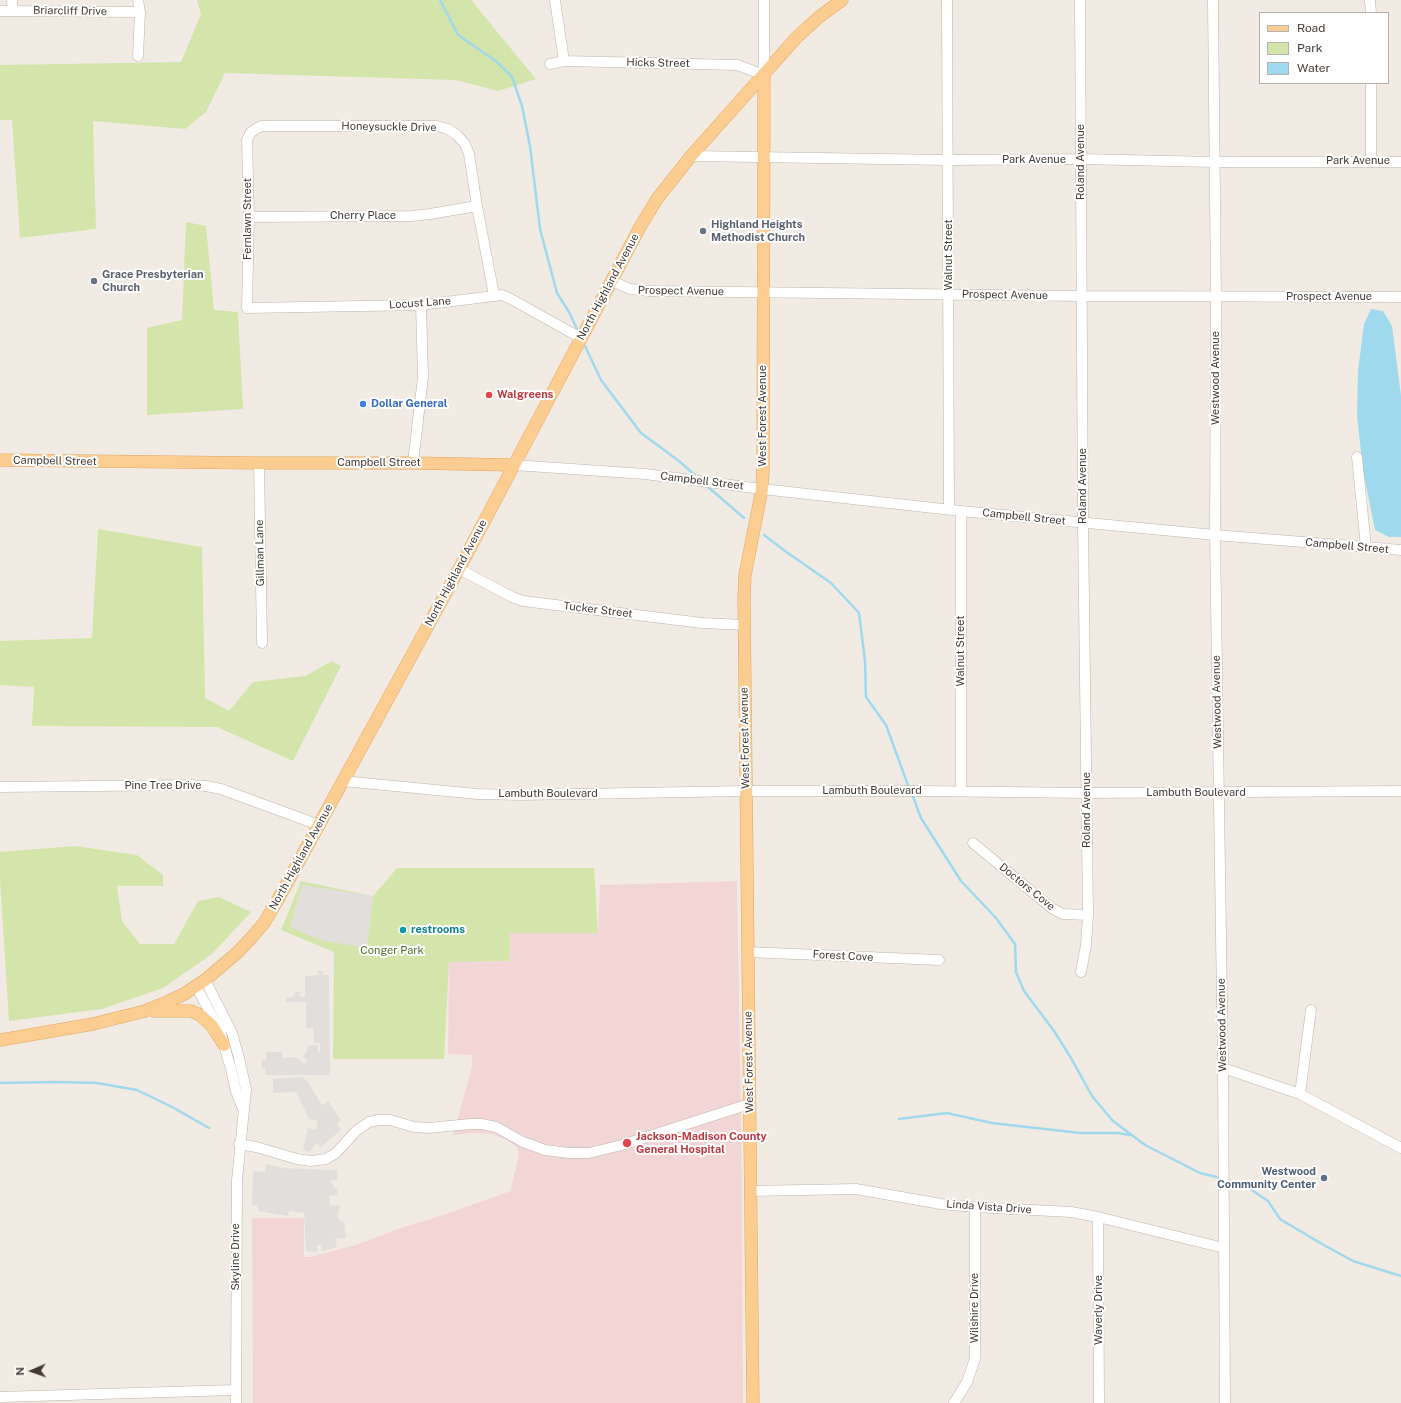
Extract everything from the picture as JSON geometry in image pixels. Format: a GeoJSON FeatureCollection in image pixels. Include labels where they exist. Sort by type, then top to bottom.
{"type":"FeatureCollection","features":[{"type":"Feature","properties":{"kind":"main road","name":"North Highland Avenue"},"geometry":{"type":"LineString","coordinates":[[0,1040],[93,1024],[145,1011],[167,1002],[200,983],[238,952],[264,923],[459,569],[640,227],[657,199],[691,156],[797,37],[819,17],[842,0]]}},
{"type":"Feature","properties":{"kind":"main road","name":"West Forest Avenue"},"geometry":{"type":"LineString","coordinates":[[752,1403],[744,598],[745,575],[762,489],[765,158],[764,74]]}},
{"type":"Feature","properties":{"kind":"main road","name":"Campbell Street"},"geometry":{"type":"LineString","coordinates":[[0,460],[514,465]]}},
{"type":"Feature","properties":{"kind":"main road"},"geometry":{"type":"LineString","coordinates":[[145,1011],[191,1011],[200,1015],[212,1026],[224,1045]]}},
{"type":"Feature","properties":{"kind":"street"},"geometry":{"type":"LineString","coordinates":[[12,0],[13,11]]}},
{"type":"Feature","properties":{"kind":"street"},"geometry":{"type":"LineString","coordinates":[[138,0],[140,12],[138,56]]}},
{"type":"Feature","properties":{"kind":"street"},"geometry":{"type":"LineString","coordinates":[[555,0],[564,61]]}},
{"type":"Feature","properties":{"kind":"street"},"geometry":{"type":"LineString","coordinates":[[764,0],[764,74]]}},
{"type":"Feature","properties":{"kind":"street","name":"Walnut Street"},"geometry":{"type":"LineString","coordinates":[[947,0],[949,509]]}},
{"type":"Feature","properties":{"kind":"street","name":"Roland Avenue"},"geometry":{"type":"LineString","coordinates":[[1080,0],[1083,523],[1088,915],[1086,945],[1081,972]]}},
{"type":"Feature","properties":{"kind":"street","name":"Westwood Avenue"},"geometry":{"type":"LineString","coordinates":[[1213,0],[1216,298],[1215,535],[1223,1068],[1226,1403]]}},
{"type":"Feature","properties":{"kind":"street"},"geometry":{"type":"LineString","coordinates":[[1370,0],[1370,12]]}},
{"type":"Feature","properties":{"kind":"street","name":"Briarcliff Drive"},"geometry":{"type":"LineString","coordinates":[[0,11],[140,12]]}},
{"type":"Feature","properties":{"kind":"street","name":"Hicks Street"},"geometry":{"type":"LineString","coordinates":[[550,64],[564,61],[737,65],[764,74]]}},
{"type":"Feature","properties":{"kind":"street"},"geometry":{"type":"LineString","coordinates":[[1371,84],[1371,161]]}},
{"type":"Feature","properties":{"kind":"street","name":"Honeysuckle Drive"},"geometry":{"type":"LineString","coordinates":[[251,132],[261,126],[437,126],[448,129],[457,135],[465,144],[469,154],[477,206],[494,295]]}},
{"type":"Feature","properties":{"kind":"street","name":"Fernlawn Street"},"geometry":{"type":"LineString","coordinates":[[248,308],[249,217],[247,140],[251,132]]}},
{"type":"Feature","properties":{"kind":"street","name":"Park Avenue"},"geometry":{"type":"LineString","coordinates":[[691,156],[948,160],[1080,159],[1215,162],[1401,162]]}},
{"type":"Feature","properties":{"kind":"street","name":"Cherry Place"},"geometry":{"type":"LineString","coordinates":[[249,217],[412,216],[477,206]]}},
{"type":"Feature","properties":{"kind":"street","name":"Prospect Avenue"},"geometry":{"type":"LineString","coordinates":[[612,281],[630,290],[650,291],[1216,298],[1401,297]]}},
{"type":"Feature","properties":{"kind":"street","name":"Locust Lane"},"geometry":{"type":"LineString","coordinates":[[248,308],[421,305],[502,295],[511,298],[580,340]]}},
{"type":"Feature","properties":{"kind":"street"},"geometry":{"type":"LineString","coordinates":[[413,463],[423,377],[421,305]]}},
{"type":"Feature","properties":{"kind":"street"},"geometry":{"type":"LineString","coordinates":[[1357,457],[1366,546]]}},
{"type":"Feature","properties":{"kind":"street","name":"Gillman Lane"},"geometry":{"type":"LineString","coordinates":[[259,463],[262,643]]}},
{"type":"Feature","properties":{"kind":"street","name":"Campbell Street"},"geometry":{"type":"LineString","coordinates":[[514,465],[645,474],[718,484],[961,511],[1215,535],[1401,550]]}},
{"type":"Feature","properties":{"kind":"street","name":"Walnut Street"},"geometry":{"type":"LineString","coordinates":[[961,511],[961,791]]}},
{"type":"Feature","properties":{"kind":"street","name":"Tucker Street"},"geometry":{"type":"LineString","coordinates":[[459,569],[512,598],[523,601],[702,623],[744,625]]}},
{"type":"Feature","properties":{"kind":"street","name":"Lambuth Boulevard"},"geometry":{"type":"LineString","coordinates":[[343,781],[476,794],[521,795],[746,791],[1218,793],[1401,791]]}},
{"type":"Feature","properties":{"kind":"street","name":"Pine Tree Drive"},"geometry":{"type":"LineString","coordinates":[[0,787],[191,784],[221,789],[319,824]]}},
{"type":"Feature","properties":{"kind":"street","name":"Doctors Cove"},"geometry":{"type":"LineString","coordinates":[[973,843],[1053,909],[1063,914],[1088,915]]}},
{"type":"Feature","properties":{"kind":"street","name":"Forest Cove"},"geometry":{"type":"LineString","coordinates":[[747,952],[939,960]]}},
{"type":"Feature","properties":{"kind":"street"},"geometry":{"type":"LineString","coordinates":[[200,983],[220,1032],[236,1091],[244,1111]]}},
{"type":"Feature","properties":{"kind":"street","name":"Skyline Drive"},"geometry":{"type":"LineString","coordinates":[[200,983],[232,1033],[246,1090],[239,1144],[236,1208],[236,1403]]}},
{"type":"Feature","properties":{"kind":"street"},"geometry":{"type":"LineString","coordinates":[[1300,1094],[1311,1010]]}},
{"type":"Feature","properties":{"kind":"street"},"geometry":{"type":"LineString","coordinates":[[1223,1068],[1300,1094],[1401,1148]]}},
{"type":"Feature","properties":{"kind":"street"},"geometry":{"type":"LineString","coordinates":[[239,1144],[256,1147],[297,1159],[311,1161],[326,1159],[336,1153],[356,1131],[369,1122],[390,1120],[414,1127],[428,1128],[482,1124],[496,1127],[523,1142],[545,1150],[569,1153],[589,1153],[622,1145],[750,1104]]}},
{"type":"Feature","properties":{"kind":"street","name":"Linda Vista Drive"},"geometry":{"type":"LineString","coordinates":[[750,1191],[856,1189],[941,1204],[1071,1212],[1098,1217],[1224,1248]]}},
{"type":"Feature","properties":{"kind":"street","name":"Wilshire Drive"},"geometry":{"type":"LineString","coordinates":[[954,1403],[967,1382],[975,1359],[975,1207]]}},
{"type":"Feature","properties":{"kind":"street","name":"Waverly Drive"},"geometry":{"type":"LineString","coordinates":[[1098,1217],[1099,1403]]}},
{"type":"Feature","properties":{"kind":"street"},"geometry":{"type":"LineString","coordinates":[[0,1398],[235,1390]]}},
{"type":"Feature","properties":{"kind":"shaded area","name":"Jackson-Madison County General Hospital"},"geometry":{"type":"Polygon","coordinates":[[[737,881],[742,1187],[743,1403],[253,1403],[252,1219],[304,1218],[304,1257],[310,1257],[356,1245],[398,1229],[511,1191],[519,1155],[517,1147],[507,1140],[492,1134],[469,1133],[453,1135],[472,1067],[472,1055],[448,1054],[449,962],[509,961],[510,933],[598,933],[600,885],[737,881]]]}},
{"type":"Feature","properties":{"kind":"shaded area"},"geometry":{"type":"Polygon","coordinates":[[[302,885],[373,896],[367,948],[320,940],[290,927],[302,885]]]}},
{"type":"Feature","properties":{"kind":"shaded area"},"geometry":{"type":"Polygon","coordinates":[[[318,971],[323,971],[323,975],[329,975],[330,1075],[265,1075],[265,1068],[262,1068],[262,1060],[266,1060],[266,1052],[282,1052],[282,1058],[296,1057],[304,1064],[307,1061],[302,1056],[307,1052],[307,1046],[318,1045],[318,1052],[320,1052],[320,1043],[314,1043],[313,1028],[306,1028],[306,1002],[286,1002],[286,998],[295,995],[295,992],[300,992],[299,995],[305,997],[305,976],[318,975],[318,971]]]}},
{"type":"Feature","properties":{"kind":"shaded area"},"geometry":{"type":"Polygon","coordinates":[[[302,1077],[308,1082],[321,1104],[323,1105],[328,1101],[341,1120],[337,1124],[341,1130],[321,1147],[316,1143],[310,1152],[303,1150],[308,1128],[316,1130],[318,1121],[309,1119],[296,1092],[273,1093],[273,1079],[302,1077]]]}},
{"type":"Feature","properties":{"kind":"shaded area"},"geometry":{"type":"Polygon","coordinates":[[[266,1164],[282,1168],[337,1170],[337,1180],[331,1181],[331,1183],[337,1190],[338,1195],[329,1196],[330,1206],[340,1205],[337,1218],[342,1222],[344,1221],[346,1238],[335,1239],[337,1247],[322,1251],[321,1245],[317,1245],[317,1252],[306,1251],[304,1213],[289,1211],[288,1216],[258,1211],[258,1205],[252,1205],[253,1171],[265,1172],[266,1164]]]}},
{"type":"Feature","properties":{"kind":"green space"},"geometry":{"type":"Polygon","coordinates":[[[197,0],[471,0],[536,79],[498,91],[455,80],[225,73],[206,112],[185,129],[93,121],[96,229],[20,238],[12,120],[0,120],[0,65],[181,62],[201,14],[197,0]]]}},
{"type":"Feature","properties":{"kind":"green space"},"geometry":{"type":"Polygon","coordinates":[[[186,222],[206,226],[214,310],[238,312],[243,409],[147,415],[147,328],[182,320],[186,222]]]}},
{"type":"Feature","properties":{"kind":"green space"},"geometry":{"type":"Polygon","coordinates":[[[98,529],[202,547],[205,698],[229,711],[253,682],[305,676],[332,661],[341,666],[293,761],[217,727],[32,726],[34,687],[0,685],[0,641],[92,638],[98,529]]]}},
{"type":"Feature","properties":{"kind":"green space"},"geometry":{"type":"Polygon","coordinates":[[[75,846],[137,855],[163,875],[163,886],[117,886],[122,921],[140,944],[174,944],[198,901],[219,897],[251,912],[212,954],[163,988],[102,1009],[9,1021],[0,879],[0,852],[75,846]]]}},
{"type":"Feature","properties":{"kind":"green space","name":"Conger Park"},"geometry":{"type":"Polygon","coordinates":[[[397,868],[594,868],[598,933],[510,933],[509,961],[449,962],[444,1059],[333,1059],[334,952],[281,930],[301,881],[373,896],[397,868]]]}},
{"type":"Feature","properties":{"kind":"water"},"geometry":{"type":"Polygon","coordinates":[[[1371,309],[1383,311],[1392,326],[1401,396],[1401,537],[1389,537],[1375,530],[1363,470],[1357,416],[1358,371],[1364,324],[1371,309]]]}},
{"type":"Feature","properties":{"kind":"waterway"},"geometry":{"type":"LineString","coordinates":[[440,0],[458,35],[497,62],[512,77],[522,106],[530,146],[540,229],[557,293],[569,312],[577,329]]}},
{"type":"Feature","properties":{"kind":"waterway"},"geometry":{"type":"LineString","coordinates":[[585,346],[601,380],[641,433],[679,461],[697,477]]}},
{"type":"Feature","properties":{"kind":"waterway"},"geometry":{"type":"LineString","coordinates":[[707,486],[744,518]]}},
{"type":"Feature","properties":{"kind":"waterway"},"geometry":{"type":"LineString","coordinates":[[764,535],[831,583],[859,613],[865,661],[866,697],[886,725],[909,788]]}},
{"type":"Feature","properties":{"kind":"waterway"},"geometry":{"type":"LineString","coordinates":[[912,794],[921,818],[961,881],[996,918],[1015,944],[1016,972],[1024,991],[1054,1031],[1092,1096],[1113,1121],[1145,1145],[1200,1173],[1221,1178]]}},
{"type":"Feature","properties":{"kind":"waterway"},"geometry":{"type":"LineString","coordinates":[[0,1083],[97,1083],[137,1090],[172,1107],[209,1128]]}},
{"type":"Feature","properties":{"kind":"waterway"},"geometry":{"type":"LineString","coordinates":[[899,1119],[947,1113],[992,1123],[1080,1133],[1118,1133],[1130,1135]]}},
{"type":"Feature","properties":{"kind":"waterway"},"geometry":{"type":"LineString","coordinates":[[1226,1180],[1243,1184],[1268,1201],[1280,1219],[1322,1244],[1353,1261],[1401,1276]]}},
{"type":"Feature","properties":{"kind":"place","name":"Highland Heights Methodist Church"},"geometry":{"type":"Point","coordinates":[703,231]}},
{"type":"Feature","properties":{"kind":"place","name":"Grace Presbyterian Church"},"geometry":{"type":"Point","coordinates":[94,281]}},
{"type":"Feature","properties":{"kind":"place","name":"Walgreens"},"geometry":{"type":"Point","coordinates":[489,395]}},
{"type":"Feature","properties":{"kind":"place","name":"Dollar General"},"geometry":{"type":"Point","coordinates":[363,404]}},
{"type":"Feature","properties":{"kind":"place","name":"restrooms"},"geometry":{"type":"Point","coordinates":[403,930]}},
{"type":"Feature","properties":{"kind":"place","name":"Jackson-Madison County General Hospital"},"geometry":{"type":"Point","coordinates":[627,1143]}},
{"type":"Feature","properties":{"kind":"place","name":"Westwood Community Center"},"geometry":{"type":"Point","coordinates":[1324,1178]}}]}
